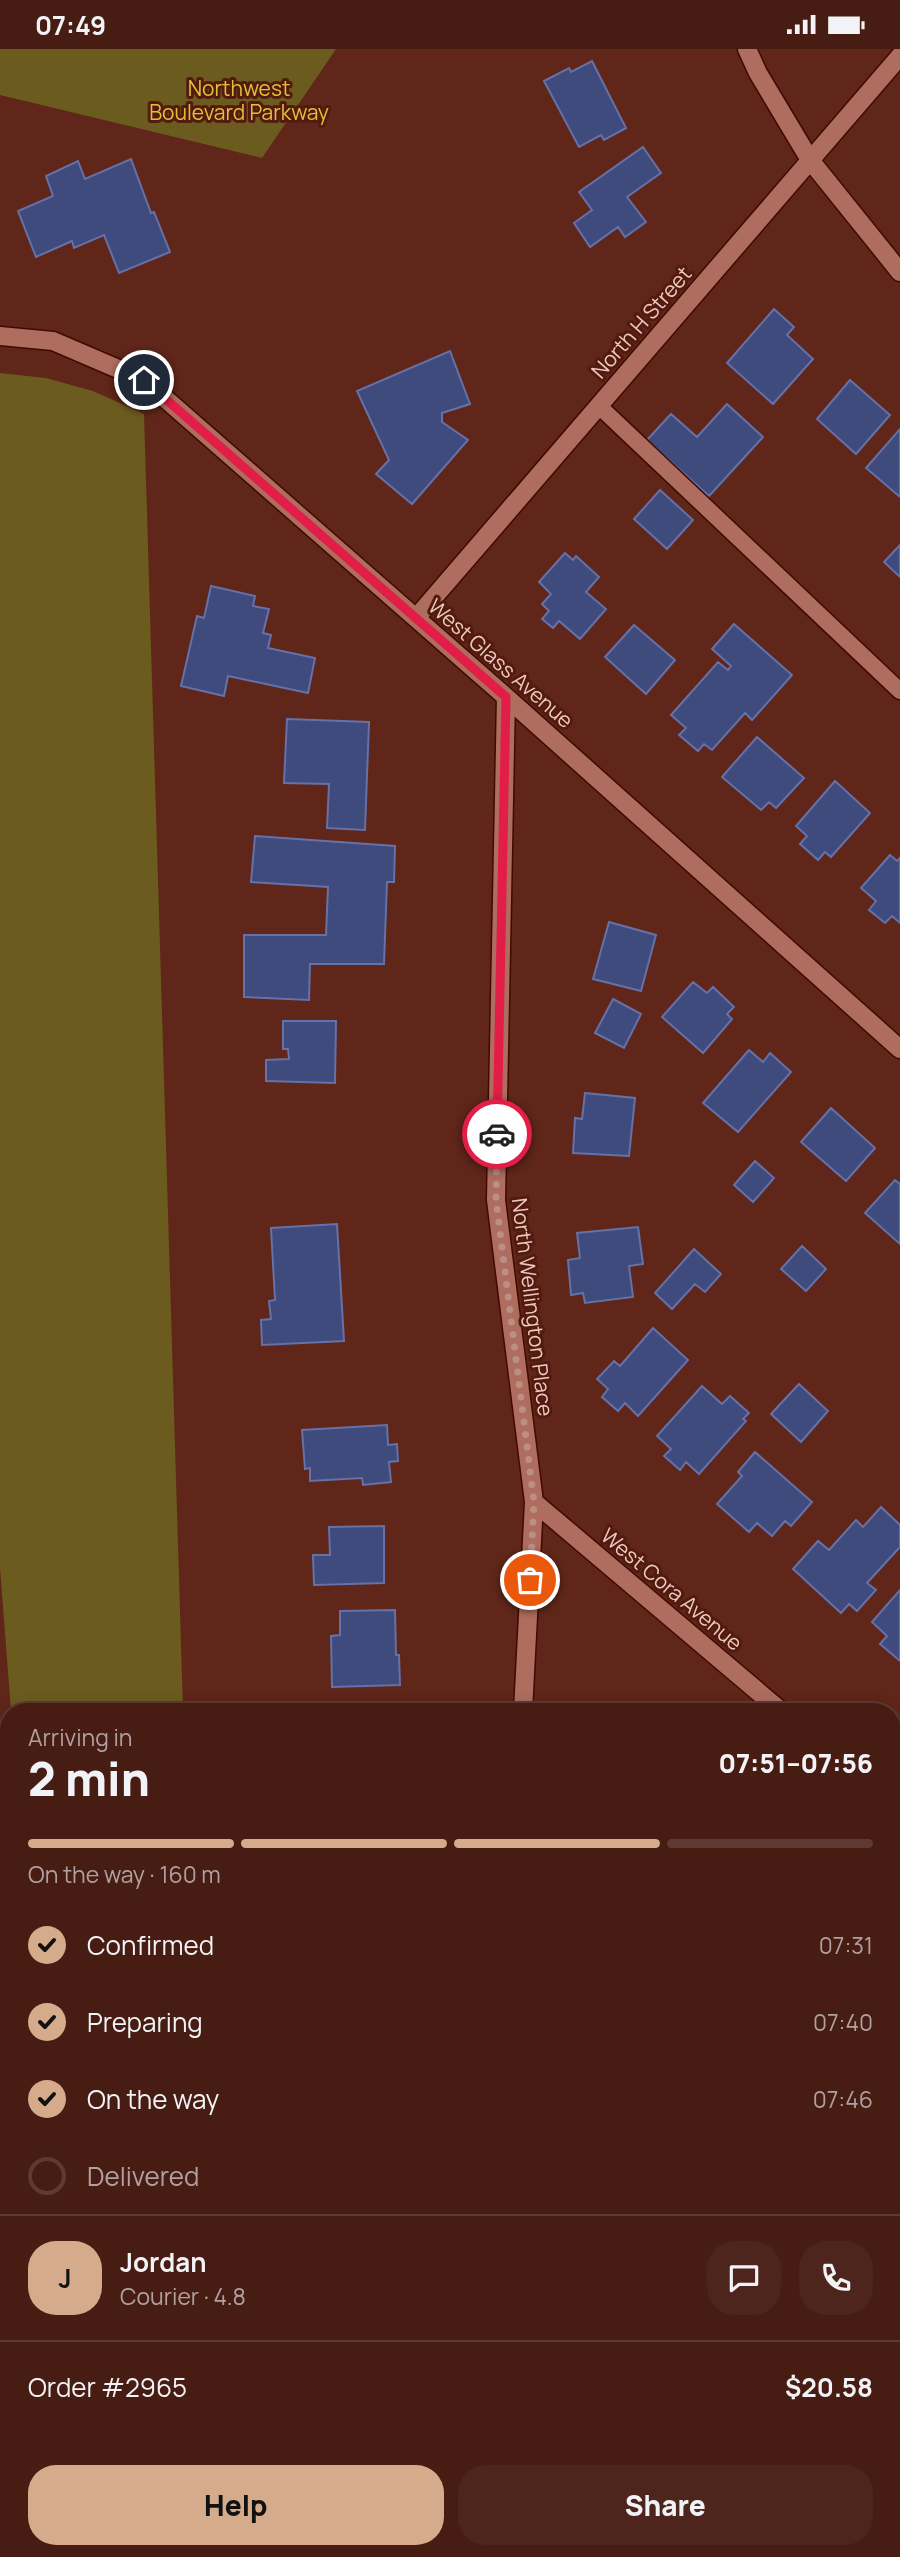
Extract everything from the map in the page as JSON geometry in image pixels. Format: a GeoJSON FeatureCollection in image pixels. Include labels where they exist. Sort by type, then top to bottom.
{"type":"FeatureCollection","features":[{"type":"Feature","properties":{"kind":"street"},"geometry":{"type":"LineString","coordinates":[[747,49],[758,73],[810,160],[900,272]]}},
{"type":"Feature","properties":{"kind":"street","name":"North H Street"},"geometry":{"type":"LineString","coordinates":[[416,618],[900,56]]}},
{"type":"Feature","properties":{"kind":"street","name":"West Glass Avenue"},"geometry":{"type":"LineString","coordinates":[[0,336],[53,341],[144,380],[506,697],[900,1049]]}},
{"type":"Feature","properties":{"kind":"street","name":"North Wellington Place"},"geometry":{"type":"LineString","coordinates":[[506,697],[496,1200],[534,1502],[523,1703]]}},
{"type":"Feature","properties":{"kind":"street","name":"West Cora Avenue"},"geometry":{"type":"LineString","coordinates":[[534,1502],[772,1703]]}},
{"type":"Feature","properties":{"kind":"lane"},"geometry":{"type":"LineString","coordinates":[[599,406],[900,691]]}},
{"type":"Feature","properties":{"kind":"green space","name":"Northwest Boulevard Parkway"},"geometry":{"type":"Polygon","coordinates":[[[0,49],[336,49],[262,158],[0,95],[0,49]]]}},
{"type":"Feature","properties":{"kind":"green space"},"geometry":{"type":"Polygon","coordinates":[[[0,373],[46,378],[93,391],[144,414],[183,1703],[10,1703],[0,1568],[0,373]]]}},
{"type":"Feature","properties":{"kind":"building"},"geometry":{"type":"Polygon","coordinates":[[[592,61],[626,128],[604,140],[601,135],[579,147],[544,81],[569,68],[571,72],[592,61]]]}},
{"type":"Feature","properties":{"kind":"building"},"geometry":{"type":"Polygon","coordinates":[[[643,147],[661,173],[627,197],[646,222],[625,237],[618,227],[590,247],[574,223],[592,210],[579,192],[643,147]]]}},
{"type":"Feature","properties":{"kind":"building"},"geometry":{"type":"Polygon","coordinates":[[[131,159],[151,213],[154,212],[170,252],[119,273],[104,235],[74,248],[72,241],[36,257],[18,211],[53,196],[46,176],[78,161],[85,179],[131,159]]]}},
{"type":"Feature","properties":{"kind":"building"},"geometry":{"type":"Polygon","coordinates":[[[774,309],[794,327],[787,335],[813,359],[773,404],[727,363],[774,309]]]}},
{"type":"Feature","properties":{"kind":"building"},"geometry":{"type":"Polygon","coordinates":[[[450,351],[470,404],[442,413],[442,422],[468,440],[412,504],[376,474],[389,460],[357,391],[450,351]]]}},
{"type":"Feature","properties":{"kind":"building"},"geometry":{"type":"Polygon","coordinates":[[[850,380],[890,415],[856,454],[817,419],[850,380]]]}},
{"type":"Feature","properties":{"kind":"building"},"geometry":{"type":"Polygon","coordinates":[[[727,404],[763,437],[709,496],[647,440],[671,414],[697,437],[727,404]]]}},
{"type":"Feature","properties":{"kind":"building"},"geometry":{"type":"Polygon","coordinates":[[[900,429],[900,497],[866,468],[900,429]]]}},
{"type":"Feature","properties":{"kind":"building"},"geometry":{"type":"Polygon","coordinates":[[[660,490],[693,520],[667,549],[634,519],[660,490]]]}},
{"type":"Feature","properties":{"kind":"building"},"geometry":{"type":"Polygon","coordinates":[[[900,545],[900,577],[884,562],[900,545]]]}},
{"type":"Feature","properties":{"kind":"building"},"geometry":{"type":"Polygon","coordinates":[[[565,553],[573,560],[576,556],[599,577],[586,592],[606,609],[580,639],[559,621],[553,628],[542,619],[549,611],[542,604],[551,594],[539,582],[565,553]]]}},
{"type":"Feature","properties":{"kind":"building"},"geometry":{"type":"Polygon","coordinates":[[[211,586],[255,596],[253,606],[269,609],[263,633],[271,635],[268,648],[315,658],[308,693],[228,676],[224,696],[181,686],[197,616],[204,618],[211,586]]]}},
{"type":"Feature","properties":{"kind":"building"},"geometry":{"type":"Polygon","coordinates":[[[734,624],[792,675],[752,720],[745,713],[712,750],[704,744],[698,751],[679,735],[686,728],[671,715],[718,662],[728,670],[731,666],[712,649],[734,624]]]}},
{"type":"Feature","properties":{"kind":"building"},"geometry":{"type":"Polygon","coordinates":[[[634,625],[675,660],[646,694],[605,657],[634,625]]]}},
{"type":"Feature","properties":{"kind":"building"},"geometry":{"type":"Polygon","coordinates":[[[287,719],[369,722],[365,830],[327,828],[329,784],[284,783],[287,719]]]}},
{"type":"Feature","properties":{"kind":"building"},"geometry":{"type":"Polygon","coordinates":[[[757,737],[804,778],[776,808],[769,802],[761,810],[722,777],[757,737]]]}},
{"type":"Feature","properties":{"kind":"building"},"geometry":{"type":"Polygon","coordinates":[[[835,781],[870,813],[831,857],[825,852],[818,860],[800,844],[807,836],[796,826],[835,781]]]}},
{"type":"Feature","properties":{"kind":"building"},"geometry":{"type":"Polygon","coordinates":[[[255,836],[395,846],[394,882],[387,882],[384,964],[310,964],[309,1000],[244,997],[244,935],[326,935],[328,887],[251,882],[255,836]]]}},
{"type":"Feature","properties":{"kind":"building"},"geometry":{"type":"Polygon","coordinates":[[[890,855],[897,861],[900,858],[900,923],[892,916],[885,923],[869,910],[876,901],[861,888],[890,855]]]}},
{"type":"Feature","properties":{"kind":"building"},"geometry":{"type":"Polygon","coordinates":[[[609,922],[656,935],[641,991],[593,979],[609,922]]]}},
{"type":"Feature","properties":{"kind":"building"},"geometry":{"type":"Polygon","coordinates":[[[693,982],[707,993],[713,987],[734,1007],[727,1014],[732,1019],[703,1053],[662,1017],[693,982]]]}},
{"type":"Feature","properties":{"kind":"building"},"geometry":{"type":"Polygon","coordinates":[[[613,999],[641,1014],[624,1048],[595,1033],[613,999]]]}},
{"type":"Feature","properties":{"kind":"building"},"geometry":{"type":"Polygon","coordinates":[[[283,1021],[336,1021],[335,1083],[266,1081],[266,1060],[289,1059],[288,1049],[283,1049],[283,1021]]]}},
{"type":"Feature","properties":{"kind":"building"},"geometry":{"type":"Polygon","coordinates":[[[749,1050],[763,1062],[770,1053],[791,1072],[738,1132],[703,1103],[749,1050]]]}},
{"type":"Feature","properties":{"kind":"building"},"geometry":{"type":"Polygon","coordinates":[[[585,1093],[635,1098],[629,1156],[573,1153],[575,1118],[582,1119],[585,1093]]]}},
{"type":"Feature","properties":{"kind":"building"},"geometry":{"type":"Polygon","coordinates":[[[831,1108],[875,1148],[846,1181],[801,1142],[831,1108]]]}},
{"type":"Feature","properties":{"kind":"building"},"geometry":{"type":"Polygon","coordinates":[[[755,1161],[774,1178],[753,1202],[734,1185],[755,1161]]]}},
{"type":"Feature","properties":{"kind":"building"},"geometry":{"type":"Polygon","coordinates":[[[895,1180],[900,1184],[900,1244],[865,1213],[895,1180]]]}},
{"type":"Feature","properties":{"kind":"building"},"geometry":{"type":"Polygon","coordinates":[[[337,1224],[344,1341],[262,1345],[261,1320],[271,1319],[269,1301],[275,1300],[271,1228],[337,1224]]]}},
{"type":"Feature","properties":{"kind":"building"},"geometry":{"type":"Polygon","coordinates":[[[638,1227],[643,1264],[629,1266],[633,1297],[585,1303],[583,1293],[571,1295],[568,1260],[580,1258],[577,1233],[638,1227]]]}},
{"type":"Feature","properties":{"kind":"building"},"geometry":{"type":"Polygon","coordinates":[[[802,1246],[826,1269],[806,1291],[781,1269],[802,1246]]]}},
{"type":"Feature","properties":{"kind":"building"},"geometry":{"type":"Polygon","coordinates":[[[694,1249],[721,1274],[705,1292],[695,1284],[672,1309],[655,1293],[694,1249]]]}},
{"type":"Feature","properties":{"kind":"building"},"geometry":{"type":"Polygon","coordinates":[[[653,1328],[688,1360],[638,1416],[625,1403],[618,1411],[602,1397],[608,1389],[597,1379],[614,1361],[620,1366],[653,1328]]]}},
{"type":"Feature","properties":{"kind":"building"},"geometry":{"type":"Polygon","coordinates":[[[799,1384],[828,1411],[801,1442],[771,1414],[799,1384]]]}},
{"type":"Feature","properties":{"kind":"building"},"geometry":{"type":"Polygon","coordinates":[[[702,1386],[722,1404],[730,1396],[749,1413],[743,1419],[746,1421],[699,1474],[686,1462],[680,1470],[664,1456],[671,1449],[657,1436],[702,1386]]]}},
{"type":"Feature","properties":{"kind":"building"},"geometry":{"type":"Polygon","coordinates":[[[387,1425],[388,1445],[397,1444],[398,1461],[389,1462],[391,1482],[363,1485],[362,1478],[310,1481],[310,1468],[305,1469],[302,1430],[387,1425]]]}},
{"type":"Feature","properties":{"kind":"building"},"geometry":{"type":"Polygon","coordinates":[[[755,1452],[812,1502],[791,1526],[785,1521],[772,1536],[757,1523],[749,1532],[717,1504],[742,1476],[738,1472],[755,1452]]]}},
{"type":"Feature","properties":{"kind":"building"},"geometry":{"type":"Polygon","coordinates":[[[881,1507],[900,1525],[900,1547],[867,1583],[876,1590],[857,1611],[849,1604],[841,1613],[793,1569],[818,1541],[829,1550],[856,1520],[863,1527],[881,1507]]]}},
{"type":"Feature","properties":{"kind":"building"},"geometry":{"type":"Polygon","coordinates":[[[384,1526],[384,1583],[314,1585],[313,1555],[330,1555],[329,1527],[384,1526]]]}},
{"type":"Feature","properties":{"kind":"building"},"geometry":{"type":"Polygon","coordinates":[[[900,1590],[900,1661],[880,1644],[887,1636],[872,1622],[900,1590]]]}},
{"type":"Feature","properties":{"kind":"building"},"geometry":{"type":"Polygon","coordinates":[[[395,1610],[400,1685],[332,1687],[331,1636],[340,1635],[340,1611],[395,1610]]]}},
{"type":"Feature","properties":{"kind":"way so far"},"geometry":{"type":"LineString","coordinates":[[497,1134],[496,1200],[534,1502],[530,1580]]}},
{"type":"Feature","properties":{"kind":"route"},"geometry":{"type":"LineString","coordinates":[[144,380],[506,697],[497,1134]]}}]}
